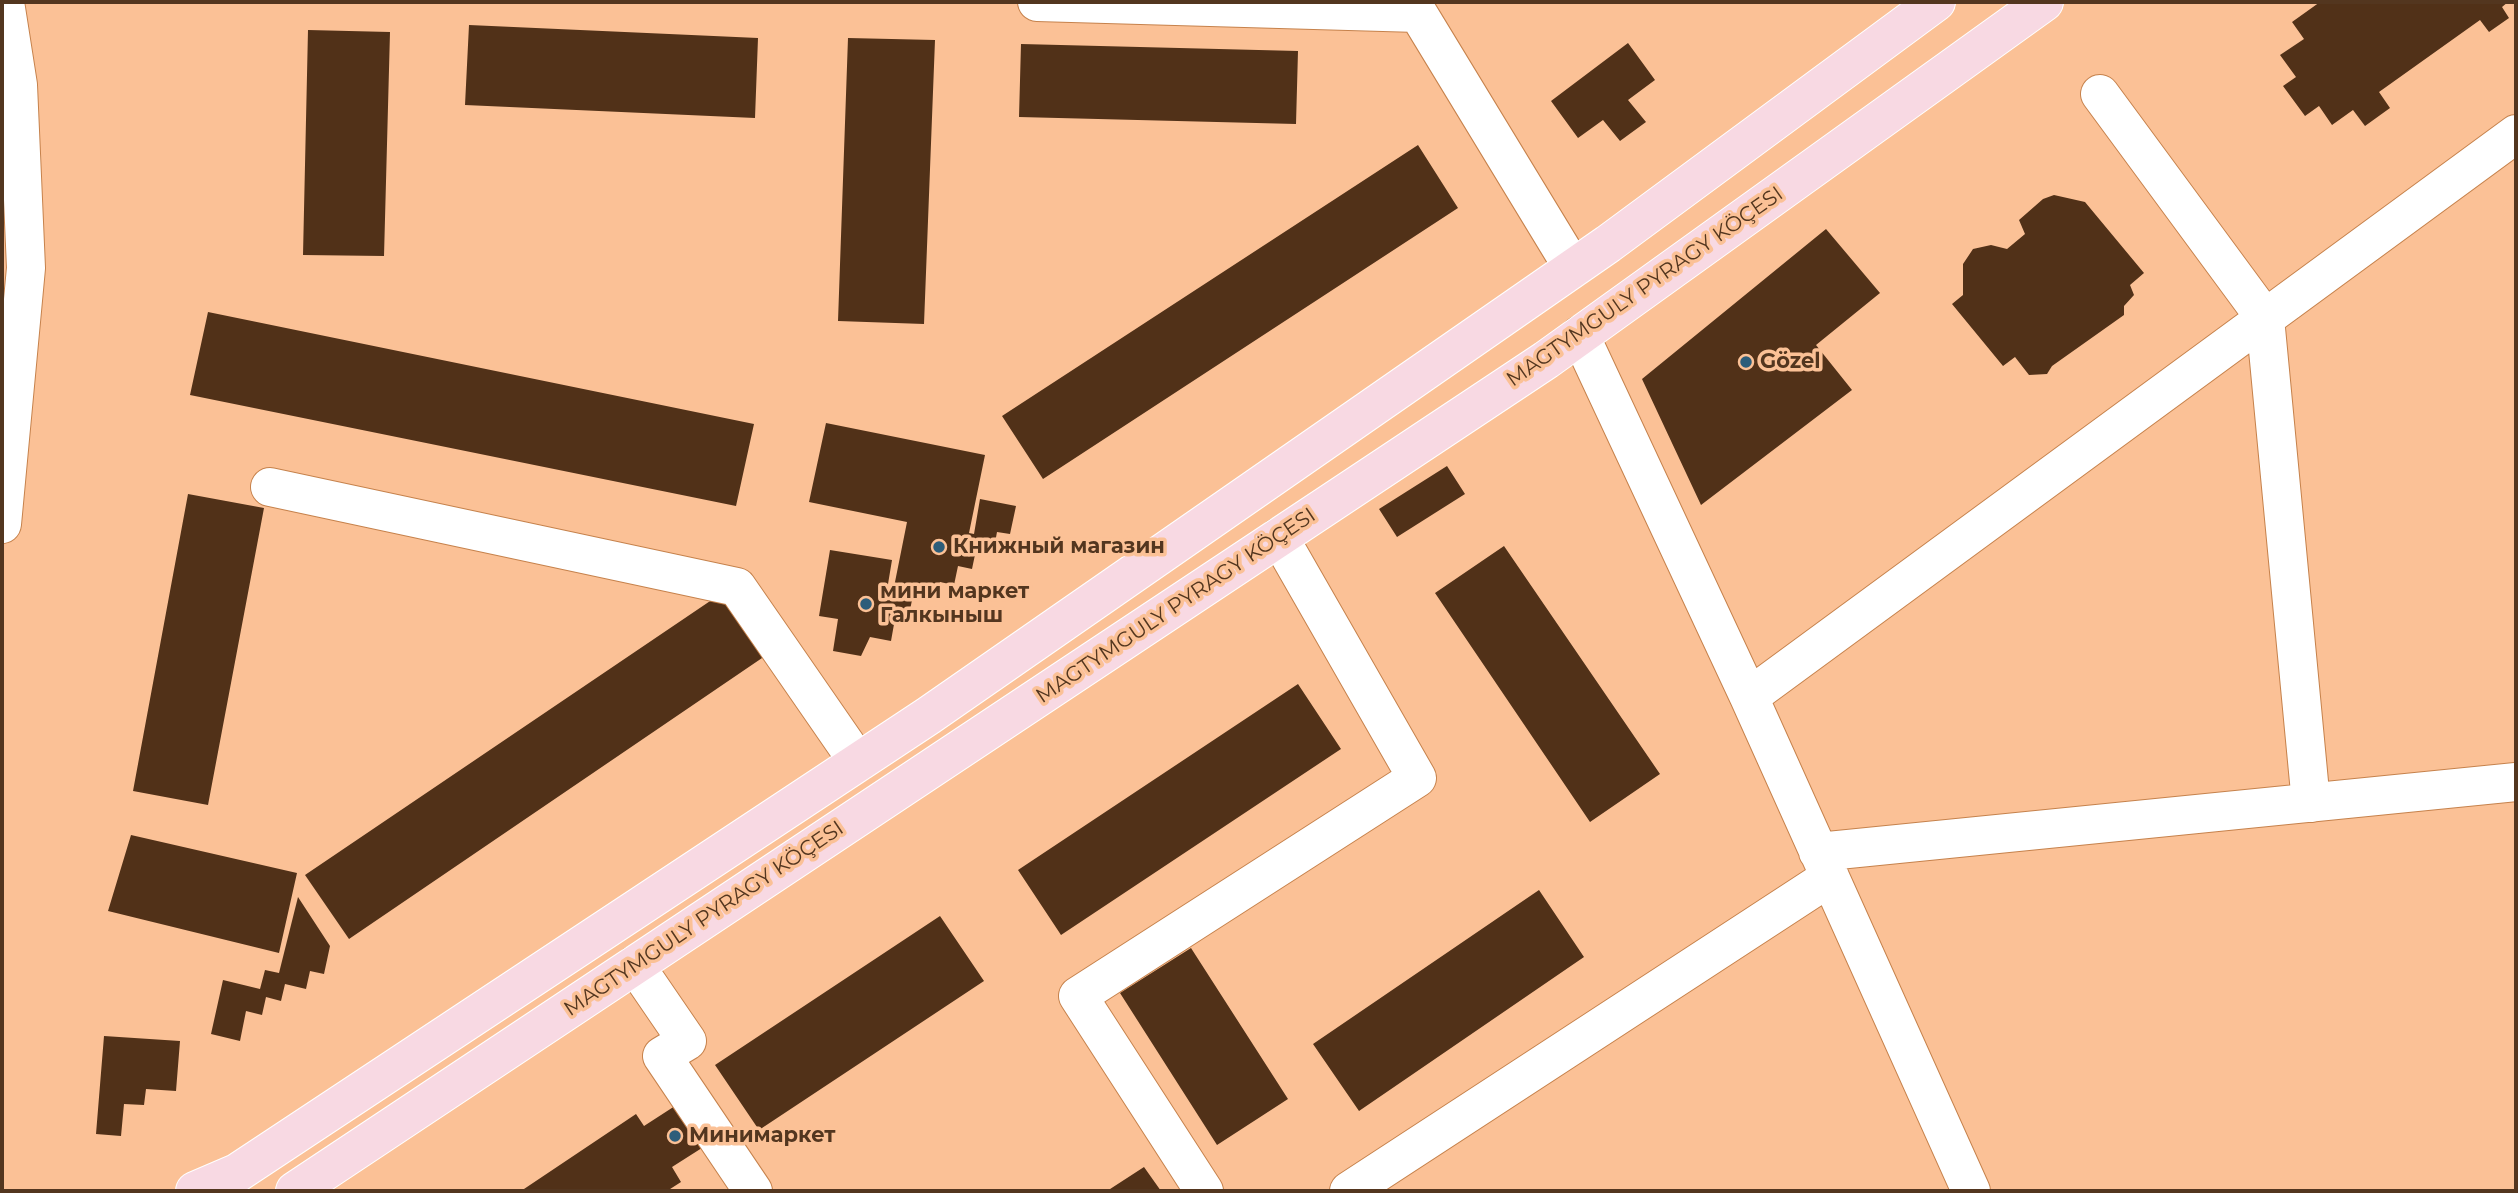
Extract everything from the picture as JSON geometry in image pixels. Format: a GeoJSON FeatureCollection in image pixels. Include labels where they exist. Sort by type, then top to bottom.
{"type":"FeatureCollection","features":[{"type":"Feature","properties":{"kind":"main road"},"geometry":{"type":"LineString","coordinates":[[195,1191],[237,1173],[858,762],[1573,268],[1936,2]]}},
{"type":"Feature","properties":{"kind":"main road","name":"MAGTYMGULY PYRAGY KÖÇESI"},"geometry":{"type":"LineString","coordinates":[[295,1191],[1580,335],[2044,2]]}},
{"type":"Feature","properties":{"kind":"street"},"geometry":{"type":"LineString","coordinates":[[2,524],[14,280],[18,85],[5,2]]}},
{"type":"Feature","properties":{"kind":"street"},"geometry":{"type":"LineString","coordinates":[[1037,2],[1418,13],[1573,268]]}},
{"type":"Feature","properties":{"kind":"street"},"geometry":{"type":"LineString","coordinates":[[2100,94],[2265,318],[2311,803]]}},
{"type":"Feature","properties":{"kind":"street"},"geometry":{"type":"LineString","coordinates":[[1749,697],[2516,134]]}},
{"type":"Feature","properties":{"kind":"street"},"geometry":{"type":"LineString","coordinates":[[1580,335],[1749,697],[1970,1191]]}},
{"type":"Feature","properties":{"kind":"street"},"geometry":{"type":"LineString","coordinates":[[270,487],[737,587],[858,762]]}},
{"type":"Feature","properties":{"kind":"street"},"geometry":{"type":"LineString","coordinates":[[1205,1191],[1078,996],[1417,778],[1279,537]]}},
{"type":"Feature","properties":{"kind":"street"},"geometry":{"type":"LineString","coordinates":[[1349,1191],[1824,864],[2311,803],[2516,782]]}},
{"type":"Feature","properties":{"kind":"street"},"geometry":{"type":"LineString","coordinates":[[635,965],[687,1041],[662,1056],[753,1191]]}},
{"type":"Feature","properties":{"kind":"building"},"geometry":{"type":"Polygon","coordinates":[[[2320,2],[2508,2],[2502,7],[2509,18],[2489,32],[2480,20],[2379,92],[2390,108],[2365,126],[2353,110],[2332,125],[2319,106],[2305,116],[2283,86],[2296,77],[2280,55],[2304,39],[2292,22],[2320,2]]]}},
{"type":"Feature","properties":{"kind":"building"},"geometry":{"type":"Polygon","coordinates":[[[469,25],[758,38],[755,118],[465,105],[469,25]]]}},
{"type":"Feature","properties":{"kind":"building"},"geometry":{"type":"Polygon","coordinates":[[[308,30],[390,32],[384,256],[303,255],[308,30]]]}},
{"type":"Feature","properties":{"kind":"building"},"geometry":{"type":"Polygon","coordinates":[[[848,38],[935,40],[924,324],[838,321],[848,38]]]}},
{"type":"Feature","properties":{"kind":"building"},"geometry":{"type":"Polygon","coordinates":[[[1628,43],[1655,80],[1628,100],[1646,122],[1620,141],[1603,120],[1578,138],[1551,101],[1628,43]]]}},
{"type":"Feature","properties":{"kind":"building"},"geometry":{"type":"Polygon","coordinates":[[[1021,44],[1298,51],[1296,124],[1019,117],[1021,44]]]}},
{"type":"Feature","properties":{"kind":"building"},"geometry":{"type":"Polygon","coordinates":[[[1418,145],[1458,208],[1043,479],[1002,416],[1418,145]]]}},
{"type":"Feature","properties":{"kind":"building"},"geometry":{"type":"Polygon","coordinates":[[[2054,195],[2085,202],[2144,273],[2130,285],[2134,295],[2124,306],[2124,315],[2052,366],[2047,374],[2029,375],[2015,357],[2003,366],[1952,304],[1963,295],[1963,264],[1973,249],[1991,245],[2007,249],[2025,234],[2019,220],[2043,199],[2054,195]]]}},
{"type":"Feature","properties":{"kind":"building","name":"Gözel"},"geometry":{"type":"Polygon","coordinates":[[[1826,229],[1880,293],[1816,345],[1852,390],[1701,505],[1642,379],[1826,229]]]}},
{"type":"Feature","properties":{"kind":"building"},"geometry":{"type":"Polygon","coordinates":[[[208,312],[754,424],[736,506],[190,395],[208,312]]]}},
{"type":"Feature","properties":{"kind":"building"},"geometry":{"type":"Polygon","coordinates":[[[826,423],[985,455],[969,533],[974,534],[980,499],[1016,506],[1010,534],[997,532],[994,548],[977,545],[972,569],[958,566],[954,585],[940,582],[937,595],[894,587],[907,522],[809,502],[826,423]]]}},
{"type":"Feature","properties":{"kind":"building"},"geometry":{"type":"Polygon","coordinates":[[[1447,466],[1465,494],[1397,537],[1379,509],[1447,466]]]}},
{"type":"Feature","properties":{"kind":"building"},"geometry":{"type":"Polygon","coordinates":[[[188,494],[264,508],[208,805],[133,791],[188,494]]]}},
{"type":"Feature","properties":{"kind":"building"},"geometry":{"type":"Polygon","coordinates":[[[1504,546],[1660,774],[1590,822],[1435,593],[1504,546]]]}},
{"type":"Feature","properties":{"kind":"building","name":"мини маркет Галкыныш"},"geometry":{"type":"Polygon","coordinates":[[[830,550],[892,560],[887,590],[913,595],[909,615],[896,613],[891,641],[870,637],[861,656],[833,651],[838,619],[819,616],[830,550]]]}},
{"type":"Feature","properties":{"kind":"building"},"geometry":{"type":"Polygon","coordinates":[[[722,593],[765,656],[349,939],[305,875],[722,593]]]}},
{"type":"Feature","properties":{"kind":"building"},"geometry":{"type":"Polygon","coordinates":[[[1298,684],[1341,749],[1061,935],[1018,870],[1298,684]]]}},
{"type":"Feature","properties":{"kind":"building"},"geometry":{"type":"Polygon","coordinates":[[[131,835],[297,873],[279,953],[108,911],[131,835]]]}},
{"type":"Feature","properties":{"kind":"building"},"geometry":{"type":"Polygon","coordinates":[[[1539,890],[1584,957],[1359,1111],[1313,1044],[1539,890]]]}},
{"type":"Feature","properties":{"kind":"building"},"geometry":{"type":"Polygon","coordinates":[[[298,897],[330,946],[324,974],[310,971],[306,989],[285,984],[281,1001],[266,997],[262,1015],[246,1011],[240,1041],[211,1034],[223,980],[260,989],[265,970],[279,973],[298,897]]]}},
{"type":"Feature","properties":{"kind":"building"},"geometry":{"type":"Polygon","coordinates":[[[940,916],[984,981],[759,1130],[715,1065],[940,916]]]}},
{"type":"Feature","properties":{"kind":"building"},"geometry":{"type":"Polygon","coordinates":[[[1191,948],[1288,1099],[1217,1145],[1120,993],[1191,948]]]}},
{"type":"Feature","properties":{"kind":"building"},"geometry":{"type":"Polygon","coordinates":[[[104,1036],[180,1041],[176,1091],[146,1089],[144,1105],[124,1104],[121,1136],[96,1134],[104,1036]]]}},
{"type":"Feature","properties":{"kind":"building"},"geometry":{"type":"Polygon","coordinates":[[[678,1104],[705,1146],[672,1167],[681,1182],[667,1191],[521,1191],[636,1114],[644,1126],[678,1104]]]}},
{"type":"Feature","properties":{"kind":"building"},"geometry":{"type":"Polygon","coordinates":[[[1144,1167],[1161,1191],[1107,1191],[1144,1167]]]}},
{"type":"Feature","properties":{"kind":"place","name":"Gözel"},"geometry":{"type":"Point","coordinates":[1746,362]}},
{"type":"Feature","properties":{"kind":"place","name":"Книжный магазин"},"geometry":{"type":"Point","coordinates":[939,547]}},
{"type":"Feature","properties":{"kind":"place","name":"мини маркет Галкыныш"},"geometry":{"type":"Point","coordinates":[866,604]}},
{"type":"Feature","properties":{"kind":"place","name":"Минимаркет"},"geometry":{"type":"Point","coordinates":[675,1136]}}]}
